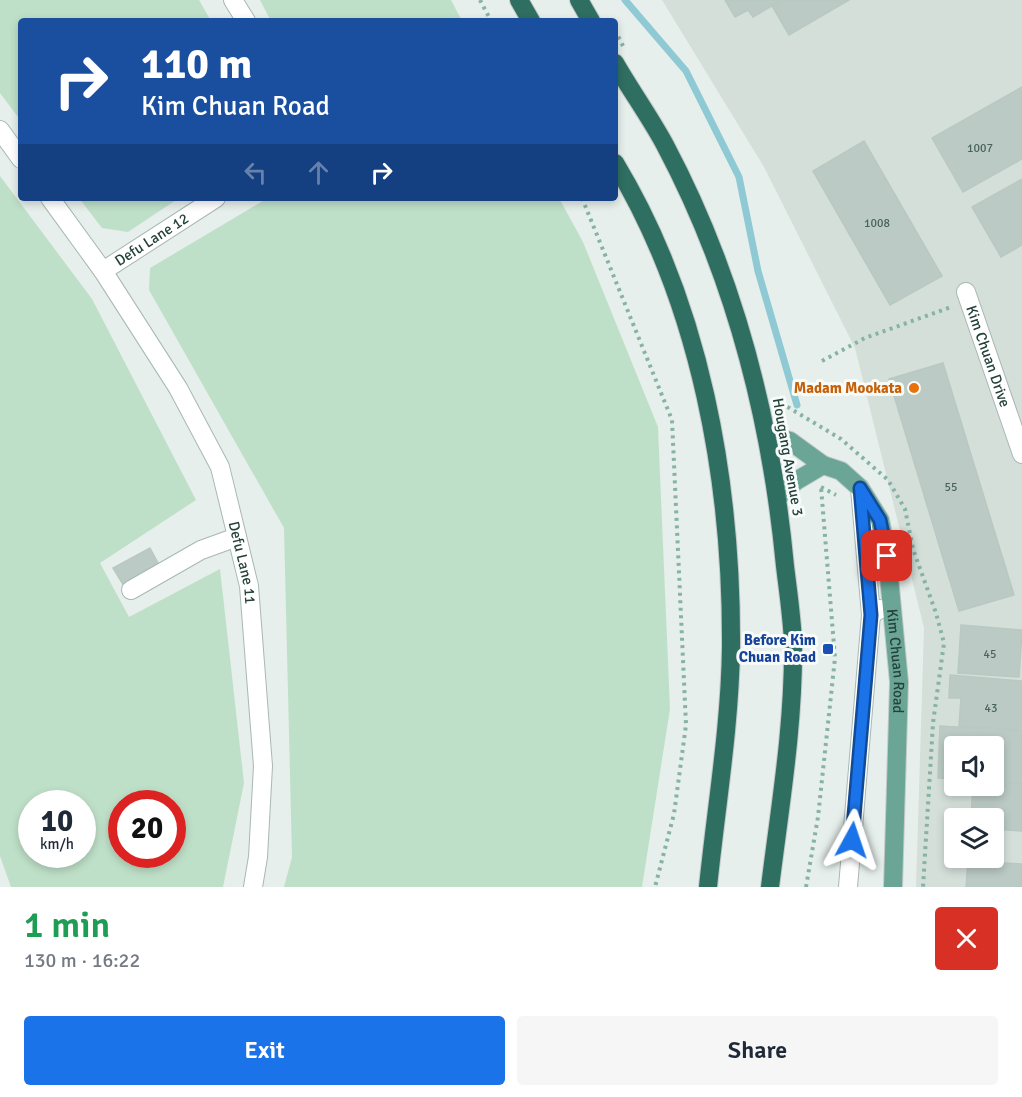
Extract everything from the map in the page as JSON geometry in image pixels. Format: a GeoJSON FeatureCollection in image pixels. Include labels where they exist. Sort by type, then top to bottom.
{"type":"FeatureCollection","features":[{"type":"Feature","properties":{"kind":"highway"},"geometry":{"type":"LineString","coordinates":[[519,0],[529,18]]}},
{"type":"Feature","properties":{"kind":"highway"},"geometry":{"type":"LineString","coordinates":[[579,0],[589,18]]}},
{"type":"Feature","properties":{"kind":"highway","name":"Hougang Avenue 3"},"geometry":{"type":"LineString","coordinates":[[618,68],[665,144],[712,249],[752,363],[768,435],[778,497],[793,643],[789,734],[770,887]]}},
{"type":"Feature","properties":{"kind":"highway"},"geometry":{"type":"LineString","coordinates":[[618,169],[668,270],[684,320],[706,393],[725,508],[730,648],[726,721],[708,887]]}},
{"type":"Feature","properties":{"kind":"main road","name":"Kim Chuan Road"},"geometry":{"type":"LineString","coordinates":[[768,435],[790,441],[823,465],[841,471],[860,488],[880,520],[893,605],[899,682],[893,887]]}},
{"type":"Feature","properties":{"kind":"main road"},"geometry":{"type":"LineString","coordinates":[[778,497],[796,481],[823,465]]}},
{"type":"Feature","properties":{"kind":"street"},"geometry":{"type":"LineString","coordinates":[[233,0],[244,18]]}},
{"type":"Feature","properties":{"kind":"street"},"geometry":{"type":"LineString","coordinates":[[0,130],[18,155]]}},
{"type":"Feature","properties":{"kind":"street","name":"Defu Lane 12"},"geometry":{"type":"LineString","coordinates":[[52,201],[103,271],[211,201]]}},
{"type":"Feature","properties":{"kind":"street","name":"Defu Lane 11"},"geometry":{"type":"LineString","coordinates":[[103,271],[178,388],[220,467],[249,586],[263,766],[258,857],[253,887]]}},
{"type":"Feature","properties":{"kind":"street","name":"Kim Chuan Drive"},"geometry":{"type":"LineString","coordinates":[[968,296],[1022,454]]}},
{"type":"Feature","properties":{"kind":"street"},"geometry":{"type":"LineString","coordinates":[[848,887],[871,615],[860,488]]}},
{"type":"Feature","properties":{"kind":"street"},"geometry":{"type":"LineString","coordinates":[[131,590],[201,550],[237,537]]}},
{"type":"Feature","properties":{"kind":"street"},"geometry":{"type":"LineString","coordinates":[[871,615],[893,605]]}},
{"type":"Feature","properties":{"kind":"path"},"geometry":{"type":"LineString","coordinates":[[480,0],[489,18]]}},
{"type":"Feature","properties":{"kind":"path"},"geometry":{"type":"LineString","coordinates":[[583,201],[672,420],[686,725],[674,814],[655,887]]}},
{"type":"Feature","properties":{"kind":"path"},"geometry":{"type":"LineString","coordinates":[[822,361],[865,338],[968,296]]}},
{"type":"Feature","properties":{"kind":"path"},"geometry":{"type":"LineString","coordinates":[[806,887],[818,817],[835,658],[821,487]]}},
{"type":"Feature","properties":{"kind":"shaded area"},"geometry":{"type":"Polygon","coordinates":[[[662,0],[1022,0],[1022,887],[916,887],[924,628],[855,348],[764,167],[662,0]]]}},
{"type":"Feature","properties":{"kind":"green space"},"geometry":{"type":"Polygon","coordinates":[[[0,0],[199,0],[209,18],[18,18],[18,117],[0,93],[0,0]]]}},
{"type":"Feature","properties":{"kind":"green space"},"geometry":{"type":"Polygon","coordinates":[[[260,0],[451,0],[460,18],[269,18],[260,0]]]}},
{"type":"Feature","properties":{"kind":"green space"},"geometry":{"type":"Polygon","coordinates":[[[0,176],[92,299],[196,500],[100,563],[129,617],[220,569],[244,783],[223,887],[11,887],[0,856],[0,176]]]}},
{"type":"Feature","properties":{"kind":"green space"},"geometry":{"type":"Polygon","coordinates":[[[81,201],[174,201],[128,232],[102,228],[81,201]]]}},
{"type":"Feature","properties":{"kind":"green space"},"geometry":{"type":"Polygon","coordinates":[[[263,201],[561,201],[583,242],[658,427],[670,709],[642,887],[284,887],[292,857],[284,528],[149,290],[150,268],[263,201]]]}},
{"type":"Feature","properties":{"kind":"building"},"geometry":{"type":"Polygon","coordinates":[[[725,0],[782,0],[753,17],[748,10],[735,17],[725,0]]]}},
{"type":"Feature","properties":{"kind":"building"},"geometry":{"type":"Polygon","coordinates":[[[782,0],[849,0],[789,35],[772,6],[782,0]]]}},
{"type":"Feature","properties":{"kind":"building"},"geometry":{"type":"Polygon","coordinates":[[[1022,87],[1022,159],[963,192],[932,138],[1022,87]]]}},
{"type":"Feature","properties":{"kind":"building"},"geometry":{"type":"Polygon","coordinates":[[[864,141],[942,276],[890,305],[813,171],[864,141]]]}},
{"type":"Feature","properties":{"kind":"building"},"geometry":{"type":"Polygon","coordinates":[[[1022,179],[1022,245],[1001,257],[972,207],[1022,179]]]}},
{"type":"Feature","properties":{"kind":"building"},"geometry":{"type":"Polygon","coordinates":[[[943,363],[1014,595],[959,611],[889,379],[943,363]]]}},
{"type":"Feature","properties":{"kind":"building"},"geometry":{"type":"Polygon","coordinates":[[[150,548],[160,567],[124,586],[113,568],[150,548]]]}},
{"type":"Feature","properties":{"kind":"building"},"geometry":{"type":"Polygon","coordinates":[[[961,625],[1022,630],[1019,677],[958,673],[961,625]]]}},
{"type":"Feature","properties":{"kind":"building"},"geometry":{"type":"Polygon","coordinates":[[[950,675],[1022,681],[1021,730],[959,726],[961,698],[949,698],[950,675]]]}},
{"type":"Feature","properties":{"kind":"building"},"geometry":{"type":"Polygon","coordinates":[[[940,726],[1022,731],[1021,783],[1004,782],[1004,736],[944,736],[944,778],[938,778],[940,726]]]}},
{"type":"Feature","properties":{"kind":"building"},"geometry":{"type":"Polygon","coordinates":[[[1004,782],[1022,783],[1022,831],[1004,830],[1004,808],[972,808],[972,796],[1004,796],[1004,782]]]}},
{"type":"Feature","properties":{"kind":"building"},"geometry":{"type":"Polygon","coordinates":[[[1004,863],[1022,864],[1022,887],[966,887],[967,868],[1004,868],[1004,863]]]}},
{"type":"Feature","properties":{"kind":"waterway"},"geometry":{"type":"LineString","coordinates":[[625,0],[686,71],[739,177],[758,271],[797,405]]}},
{"type":"Feature","properties":{"kind":"place","name":"Madam Mookata"},"geometry":{"type":"Point","coordinates":[914,388]}},
{"type":"Feature","properties":{"kind":"place","name":"Before Kim Chuan Road"},"geometry":{"type":"Point","coordinates":[828,649]}},
{"type":"Feature","properties":{"kind":"route"},"geometry":{"type":"LineString","coordinates":[[852,840],[871,615],[860,488],[880,520],[887,556]]}}]}
